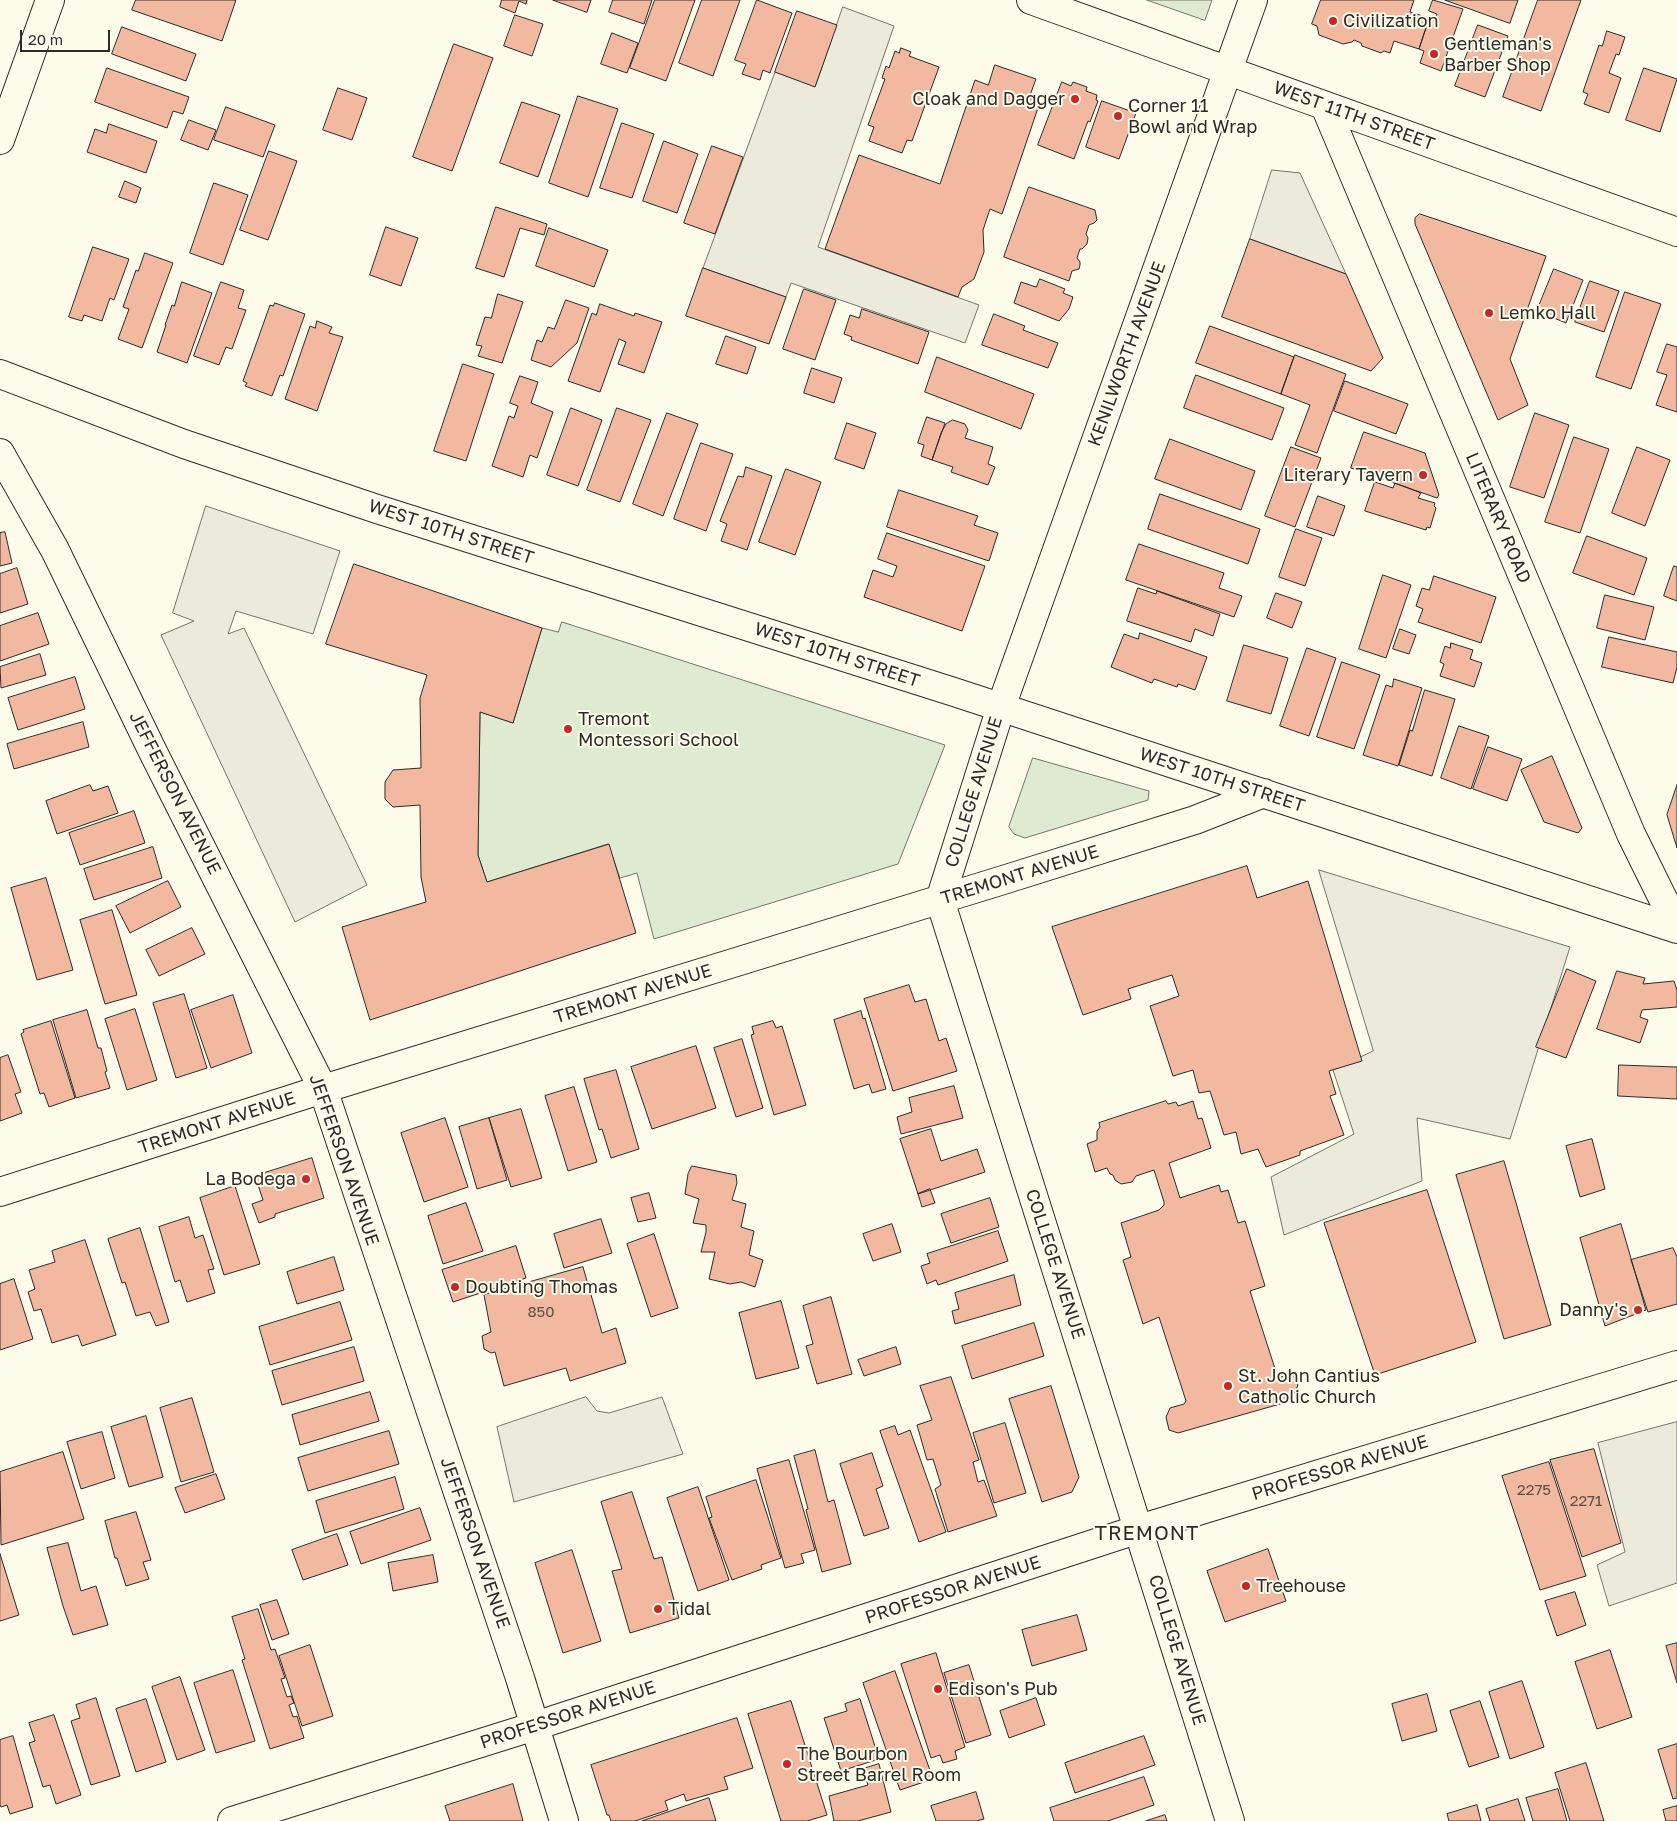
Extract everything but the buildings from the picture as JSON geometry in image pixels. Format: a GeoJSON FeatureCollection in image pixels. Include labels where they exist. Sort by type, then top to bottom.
{"type":"FeatureCollection","features":[{"type":"Feature","properties":{"kind":"street"},"geometry":{"type":"LineString","coordinates":[[0,140],[50,0]]}},
{"type":"Feature","properties":{"kind":"street","name":"WEST 11TH STREET"},"geometry":{"type":"LineString","coordinates":[[1031,0],[1677,232]]}},
{"type":"Feature","properties":{"kind":"street","name":"KENILWORTH AVENUE"},"geometry":{"type":"LineString","coordinates":[[1001,707],[1252,0]]}},
{"type":"Feature","properties":{"kind":"street","name":"LITERARY ROAD"},"geometry":{"type":"LineString","coordinates":[[1325,106],[1631,834],[1677,928]]}},
{"type":"Feature","properties":{"kind":"street","name":"WEST 10TH STREET"},"geometry":{"type":"LineString","coordinates":[[0,374],[184,444],[262,470],[1001,707],[1677,928]]}},
{"type":"Feature","properties":{"kind":"street","name":"JEFFERSON AVENUE"},"geometry":{"type":"LineString","coordinates":[[0,454],[55,550],[153,752],[323,1089],[535,1726],[564,1821]]}},
{"type":"Feature","properties":{"kind":"street","name":"COLLEGE AVENUE"},"geometry":{"type":"LineString","coordinates":[[1001,707],[940,900],[1230,1821]]}},
{"type":"Feature","properties":{"kind":"street","name":"TREMONT AVENUE"},"geometry":{"type":"LineString","coordinates":[[0,1192],[323,1089],[1195,820],[1264,793]]}},
{"type":"Feature","properties":{"kind":"street","name":"PROFESSOR AVENUE"},"geometry":{"type":"LineString","coordinates":[[232,1821],[535,1726],[1139,1529],[1677,1365]]}},
{"type":"Feature","properties":{"kind":"green space"},"geometry":{"type":"Polygon","coordinates":[[[1147,0],[1212,0],[1205,20],[1147,0]]]}},
{"type":"Feature","properties":{"kind":"green space"},"geometry":{"type":"Polygon","coordinates":[[[562,622],[945,745],[898,864],[654,939],[637,873],[620,878],[608,844],[487,882],[478,855],[480,712],[513,723],[542,628],[558,632],[562,622]]]}},
{"type":"Feature","properties":{"kind":"green space"},"geometry":{"type":"Polygon","coordinates":[[[1033,758],[1149,791],[1148,800],[1025,838],[1014,834],[1009,827],[1033,758]]]}},
{"type":"Feature","properties":{"kind":"shaded area"},"geometry":{"type":"Polygon","coordinates":[[[843,7],[894,26],[818,247],[979,305],[965,343],[791,283],[786,297],[703,268],[775,72],[815,86],[843,7]]]}},
{"type":"Feature","properties":{"kind":"shaded area"},"geometry":{"type":"Polygon","coordinates":[[[1272,170],[1300,173],[1346,274],[1250,239],[1272,170]]]}},
{"type":"Feature","properties":{"kind":"shaded area"},"geometry":{"type":"Polygon","coordinates":[[[206,506],[340,551],[313,634],[236,611],[228,634],[244,628],[367,885],[295,922],[161,635],[194,621],[173,613],[206,506]]]}},
{"type":"Feature","properties":{"kind":"shaded area"},"geometry":{"type":"Polygon","coordinates":[[[1319,870],[1570,947],[1510,1139],[1417,1118],[1422,1181],[1284,1235],[1271,1177],[1354,1134],[1333,1070],[1373,1051],[1319,870]]]}},
{"type":"Feature","properties":{"kind":"shaded area"},"geometry":{"type":"Polygon","coordinates":[[[586,1397],[597,1411],[609,1413],[662,1397],[683,1454],[514,1502],[497,1427],[586,1397]]]}},
{"type":"Feature","properties":{"kind":"shaded area"},"geometry":{"type":"Polygon","coordinates":[[[1677,1422],[1677,1583],[1609,1606],[1597,1565],[1625,1552],[1598,1443],[1677,1422]]]}},
{"type":"Feature","properties":{"kind":"place","name":"Civilization"},"geometry":{"type":"Point","coordinates":[1333,21]}},
{"type":"Feature","properties":{"kind":"place","name":"Gentleman's Barber Shop"},"geometry":{"type":"Point","coordinates":[1434,54]}},
{"type":"Feature","properties":{"kind":"place","name":"Cloak and Dagger"},"geometry":{"type":"Point","coordinates":[1075,99]}},
{"type":"Feature","properties":{"kind":"place","name":"Corner 11 Bowl and Wrap"},"geometry":{"type":"Point","coordinates":[1118,116]}},
{"type":"Feature","properties":{"kind":"place","name":"Lemko Hall"},"geometry":{"type":"Point","coordinates":[1489,313]}},
{"type":"Feature","properties":{"kind":"place","name":"Literary Tavern"},"geometry":{"type":"Point","coordinates":[1423,475]}},
{"type":"Feature","properties":{"kind":"place","name":"Tremont Montessori School"},"geometry":{"type":"Point","coordinates":[568,729]}},
{"type":"Feature","properties":{"kind":"place","name":"La Bodega"},"geometry":{"type":"Point","coordinates":[306,1179]}},
{"type":"Feature","properties":{"kind":"place","name":"Doubting Thomas"},"geometry":{"type":"Point","coordinates":[455,1287]}},
{"type":"Feature","properties":{"kind":"place","name":"Danny's"},"geometry":{"type":"Point","coordinates":[1638,1310]}},
{"type":"Feature","properties":{"kind":"place","name":"St. John Cantius Catholic Church"},"geometry":{"type":"Point","coordinates":[1228,1386]}},
{"type":"Feature","properties":{"kind":"place","name":"Treehouse"},"geometry":{"type":"Point","coordinates":[1246,1586]}},
{"type":"Feature","properties":{"kind":"place","name":"Tidal"},"geometry":{"type":"Point","coordinates":[658,1609]}},
{"type":"Feature","properties":{"kind":"place","name":"Edison's Pub"},"geometry":{"type":"Point","coordinates":[938,1689]}},
{"type":"Feature","properties":{"kind":"place","name":"The Bourbon Street Barrel Room"},"geometry":{"type":"Point","coordinates":[787,1764]}},
{"type":"Feature","properties":{"kind":"district","name":"TREMONT"},"geometry":{"type":"Point","coordinates":[1147,1534]}}]}
